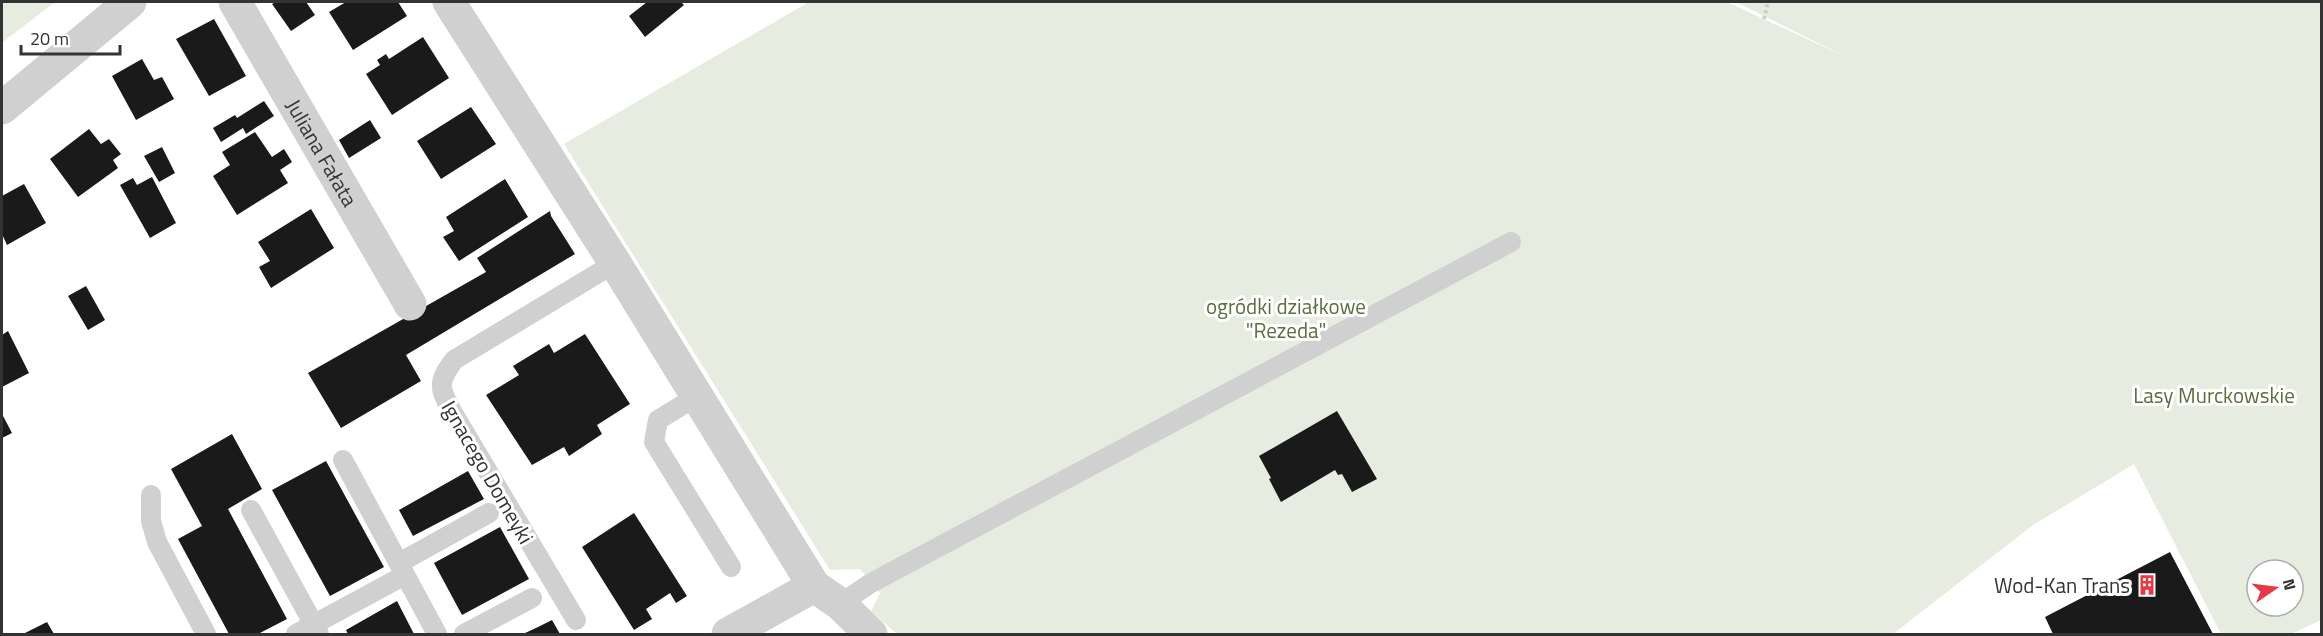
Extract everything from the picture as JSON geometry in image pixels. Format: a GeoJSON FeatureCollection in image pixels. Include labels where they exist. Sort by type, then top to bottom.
{"type":"FeatureCollection","features":[{"type":"Feature","properties":{"kind":"street"},"geometry":{"type":"LineString","coordinates":[[6,96],[129,2]]}},
{"type":"Feature","properties":{"kind":"street","name":"Juliana Fałata"},"geometry":{"type":"LineString","coordinates":[[234,2],[410,304]]}},
{"type":"Feature","properties":{"kind":"street"},"geometry":{"type":"LineString","coordinates":[[449,2],[615,263],[814,586],[840,604],[872,634]]}},
{"type":"Feature","properties":{"kind":"street"},"geometry":{"type":"LineString","coordinates":[[728,634],[814,586]]}},
{"type":"Feature","properties":{"kind":"lane"},"geometry":{"type":"LineString","coordinates":[[840,604],[871,583],[1511,242]]}},
{"type":"Feature","properties":{"kind":"lane","name":"Ignacego Domeyki"},"geometry":{"type":"LineString","coordinates":[[576,620],[442,394],[442,376],[454,360],[615,263]]}},
{"type":"Feature","properties":{"kind":"lane"},"geometry":{"type":"LineString","coordinates":[[697,396],[658,420],[654,442],[731,567]]}},
{"type":"Feature","properties":{"kind":"lane"},"geometry":{"type":"LineString","coordinates":[[343,460],[437,634]]}},
{"type":"Feature","properties":{"kind":"lane"},"geometry":{"type":"LineString","coordinates":[[152,495],[151,521],[157,542],[206,634]]}},
{"type":"Feature","properties":{"kind":"lane"},"geometry":{"type":"LineString","coordinates":[[251,510],[316,630]]}},
{"type":"Feature","properties":{"kind":"lane"},"geometry":{"type":"LineString","coordinates":[[296,634],[316,630],[402,569],[489,513]]}},
{"type":"Feature","properties":{"kind":"lane"},"geometry":{"type":"LineString","coordinates":[[464,634],[532,598]]}},
{"type":"Feature","properties":{"kind":"path"},"geometry":{"type":"LineString","coordinates":[[1764,19],[1768,2]]}},
{"type":"Feature","properties":{"kind":"green space"},"geometry":{"type":"Polygon","coordinates":[[[2,2],[55,2],[3,42],[2,2]]]}},
{"type":"Feature","properties":{"kind":"green space","name":"ogródki działkowe \"Rezeda\""},"geometry":{"type":"Polygon","coordinates":[[[809,2],[1727,2],[1846,57],[1736,2],[2321,2],[2321,620],[2291,634],[2221,634],[2134,464],[2033,525],[1893,634],[897,634],[871,611],[880,593],[860,569],[830,570],[564,144],[809,2]]]}},
{"type":"Feature","properties":{"kind":"building"},"geometry":{"type":"Polygon","coordinates":[[[306,2],[315,15],[291,31],[272,4],[306,2]]]}},
{"type":"Feature","properties":{"kind":"building"},"geometry":{"type":"Polygon","coordinates":[[[346,2],[398,2],[407,16],[353,50],[329,12],[346,2]]]}},
{"type":"Feature","properties":{"kind":"building"},"geometry":{"type":"Polygon","coordinates":[[[647,2],[681,2],[684,5],[645,37],[629,16],[647,2]]]}},
{"type":"Feature","properties":{"kind":"building"},"geometry":{"type":"Polygon","coordinates":[[[214,19],[246,76],[209,96],[176,39],[214,19]]]}},
{"type":"Feature","properties":{"kind":"building"},"geometry":{"type":"Polygon","coordinates":[[[423,37],[449,78],[392,115],[366,74],[380,65],[377,60],[386,54],[389,59],[423,37]]]}},
{"type":"Feature","properties":{"kind":"building"},"geometry":{"type":"Polygon","coordinates":[[[142,59],[154,80],[162,77],[174,99],[136,120],[112,76],[142,59]]]}},
{"type":"Feature","properties":{"kind":"building"},"geometry":{"type":"Polygon","coordinates":[[[264,101],[274,116],[246,134],[243,128],[221,142],[213,128],[235,115],[237,118],[264,101]]]}},
{"type":"Feature","properties":{"kind":"building"},"geometry":{"type":"Polygon","coordinates":[[[471,107],[496,144],[441,179],[417,141],[471,107]]]}},
{"type":"Feature","properties":{"kind":"building"},"geometry":{"type":"Polygon","coordinates":[[[370,120],[381,138],[349,158],[339,140],[370,120]]]}},
{"type":"Feature","properties":{"kind":"building"},"geometry":{"type":"Polygon","coordinates":[[[89,129],[101,144],[109,139],[121,154],[113,160],[118,168],[78,197],[50,159],[89,129]]]}},
{"type":"Feature","properties":{"kind":"building"},"geometry":{"type":"Polygon","coordinates":[[[255,132],[272,157],[284,149],[292,162],[280,170],[288,183],[237,215],[213,176],[230,165],[222,152],[255,132]]]}},
{"type":"Feature","properties":{"kind":"building"},"geometry":{"type":"Polygon","coordinates":[[[162,147],[175,173],[159,182],[144,156],[162,147]]]}},
{"type":"Feature","properties":{"kind":"building"},"geometry":{"type":"Polygon","coordinates":[[[152,177],[176,223],[150,238],[120,185],[133,178],[137,185],[152,177]]]}},
{"type":"Feature","properties":{"kind":"building"},"geometry":{"type":"Polygon","coordinates":[[[505,179],[528,217],[459,261],[443,237],[454,231],[446,217],[505,179]]]}},
{"type":"Feature","properties":{"kind":"building"},"geometry":{"type":"Polygon","coordinates":[[[24,184],[46,223],[7,245],[2,234],[2,196],[24,184]]]}},
{"type":"Feature","properties":{"kind":"building"},"geometry":{"type":"Polygon","coordinates":[[[311,209],[334,248],[271,288],[259,267],[270,261],[258,242],[311,209]]]}},
{"type":"Feature","properties":{"kind":"building"},"geometry":{"type":"Polygon","coordinates":[[[550,211],[575,254],[406,355],[421,381],[341,428],[308,373],[486,272],[477,258],[550,211]]]}},
{"type":"Feature","properties":{"kind":"building"},"geometry":{"type":"Polygon","coordinates":[[[86,286],[105,320],[88,330],[68,296],[86,286]]]}},
{"type":"Feature","properties":{"kind":"building"},"geometry":{"type":"Polygon","coordinates":[[[8,331],[29,373],[2,387],[2,335],[8,331]]]}},
{"type":"Feature","properties":{"kind":"building"},"geometry":{"type":"Polygon","coordinates":[[[585,334],[630,404],[597,425],[602,434],[569,456],[564,447],[532,465],[486,395],[519,375],[513,366],[549,344],[554,353],[585,334]]]}},
{"type":"Feature","properties":{"kind":"building"},"geometry":{"type":"Polygon","coordinates":[[[1337,411],[1377,479],[1352,492],[1342,474],[1338,475],[1335,470],[1281,502],[1259,456],[1337,411]]]}},
{"type":"Feature","properties":{"kind":"building"},"geometry":{"type":"Polygon","coordinates":[[[2,414],[12,433],[2,438],[2,414]]]}},
{"type":"Feature","properties":{"kind":"building"},"geometry":{"type":"Polygon","coordinates":[[[232,434],[262,489],[228,509],[287,619],[258,634],[229,634],[178,539],[202,526],[171,469],[232,434]]]}},
{"type":"Feature","properties":{"kind":"building"},"geometry":{"type":"Polygon","coordinates":[[[326,461],[384,567],[330,596],[272,490],[326,461]]]}},
{"type":"Feature","properties":{"kind":"building"},"geometry":{"type":"Polygon","coordinates":[[[468,471],[484,499],[413,536],[399,510],[468,471]]]}},
{"type":"Feature","properties":{"kind":"building"},"geometry":{"type":"Polygon","coordinates":[[[634,513],[687,596],[676,603],[670,593],[646,609],[652,619],[634,630],[582,547],[634,513]]]}},
{"type":"Feature","properties":{"kind":"building"},"geometry":{"type":"Polygon","coordinates":[[[500,527],[529,579],[462,615],[434,563],[500,527]]]}},
{"type":"Feature","properties":{"kind":"building","name":"Wod-Kan Trans"},"geometry":{"type":"Polygon","coordinates":[[[2170,552],[2213,634],[2053,634],[2045,617],[2170,552]]]}},
{"type":"Feature","properties":{"kind":"building"},"geometry":{"type":"Polygon","coordinates":[[[397,601],[414,634],[348,634],[346,630],[397,601]]]}},
{"type":"Feature","properties":{"kind":"building"},"geometry":{"type":"Polygon","coordinates":[[[552,620],[560,634],[523,634],[538,627],[552,620]]]}},
{"type":"Feature","properties":{"kind":"building"},"geometry":{"type":"Polygon","coordinates":[[[47,622],[54,634],[23,634],[47,622]]]}},
{"type":"Feature","properties":{"kind":"place","name":"Wod-Kan Trans"},"geometry":{"type":"Point","coordinates":[2147,585]}},
{"type":"Feature","properties":{"kind":"park label","name":"Lasy Murckowskie"},"geometry":{"type":"Point","coordinates":[2214,395]}}]}
